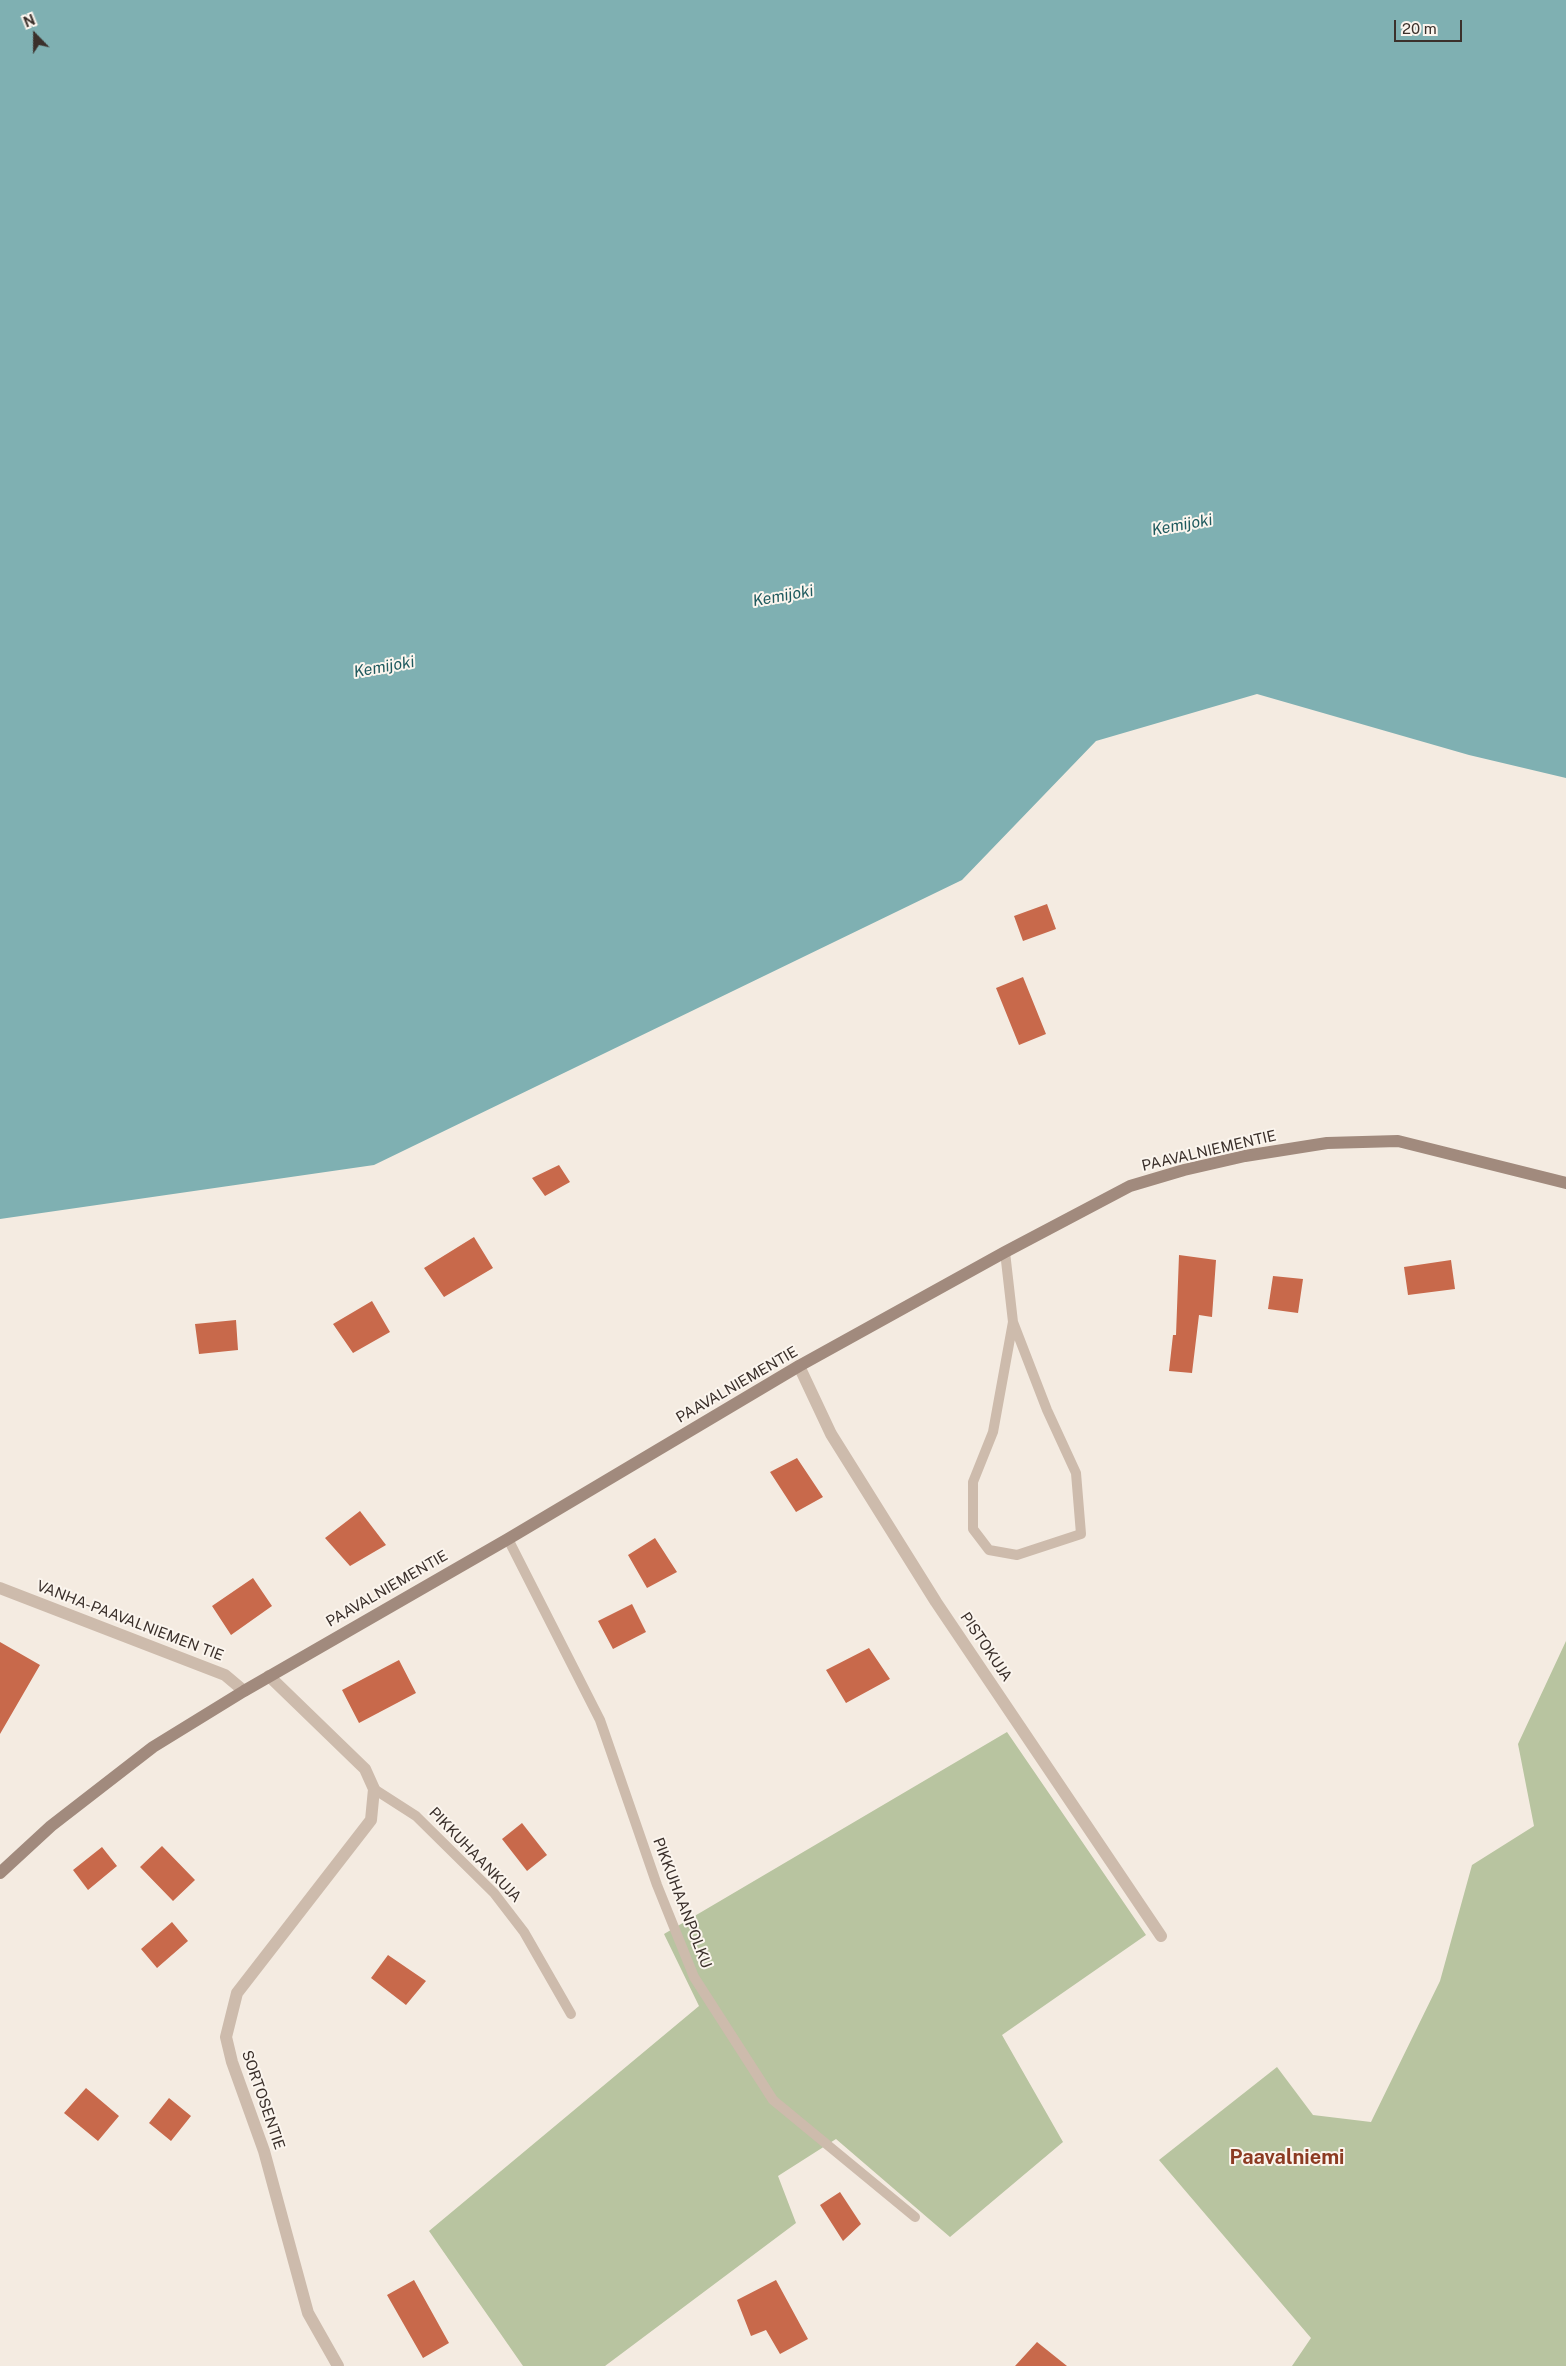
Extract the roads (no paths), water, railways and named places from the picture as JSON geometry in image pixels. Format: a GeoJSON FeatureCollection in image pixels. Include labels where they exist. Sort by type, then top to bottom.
{"type":"FeatureCollection","features":[{"type":"Feature","properties":{"kind":"street","name":"PAAVALNIEMENTIE"},"geometry":{"type":"LineString","coordinates":[[0,1873],[51,1826],[153,1747],[244,1690],[508,1538],[799,1366],[1005,1252],[1130,1186],[1184,1170],[1245,1156],[1327,1144],[1398,1142],[1566,1183]]}},
{"type":"Feature","properties":{"kind":"street","name":"PISTOKUJA"},"geometry":{"type":"LineString","coordinates":[[799,1366],[831,1434],[936,1602],[1161,1936]]}},
{"type":"Feature","properties":{"kind":"street","name":"VANHA-PAAVALNIEMEN TIE"},"geometry":{"type":"LineString","coordinates":[[0,1588],[225,1675],[244,1690]]}},
{"type":"Feature","properties":{"kind":"street","name":"PIKKUHAANKUJA"},"geometry":{"type":"LineString","coordinates":[[269,1676],[365,1769],[374,1788]]}},
{"type":"Feature","properties":{"kind":"street","name":"SORTOSENTIE"},"geometry":{"type":"LineString","coordinates":[[338,2366],[308,2313],[264,2152],[232,2062],[226,2038],[237,1993],[371,1820],[374,1788]]}},
{"type":"Feature","properties":{"kind":"lane"},"geometry":{"type":"LineString","coordinates":[[1005,1252],[1013,1322],[1047,1410],[1076,1473],[1080,1534],[1017,1555],[989,1550],[973,1529],[973,1482],[993,1432],[1013,1322]]}},
{"type":"Feature","properties":{"kind":"lane","name":"PIKKUHAANPOLKU"},"geometry":{"type":"LineString","coordinates":[[508,1538],[600,1720],[657,1885],[694,1977],[773,2100],[915,2217]]}},
{"type":"Feature","properties":{"kind":"lane","name":"PIKKUHAANKUJA"},"geometry":{"type":"LineString","coordinates":[[374,1788],[416,1816],[494,1893],[524,1932],[571,2014]]}},
{"type":"Feature","properties":{"kind":"water","name":"Kemijoki"},"geometry":{"type":"Polygon","coordinates":[[[0,0],[1566,0],[1566,778],[1469,755],[1257,694],[1096,741],[962,880],[374,1165],[0,1219],[0,0]]]}},
{"type":"Feature","properties":{"kind":"district","name":"Paavalniemi"},"geometry":{"type":"Point","coordinates":[1287,2158]}}]}
